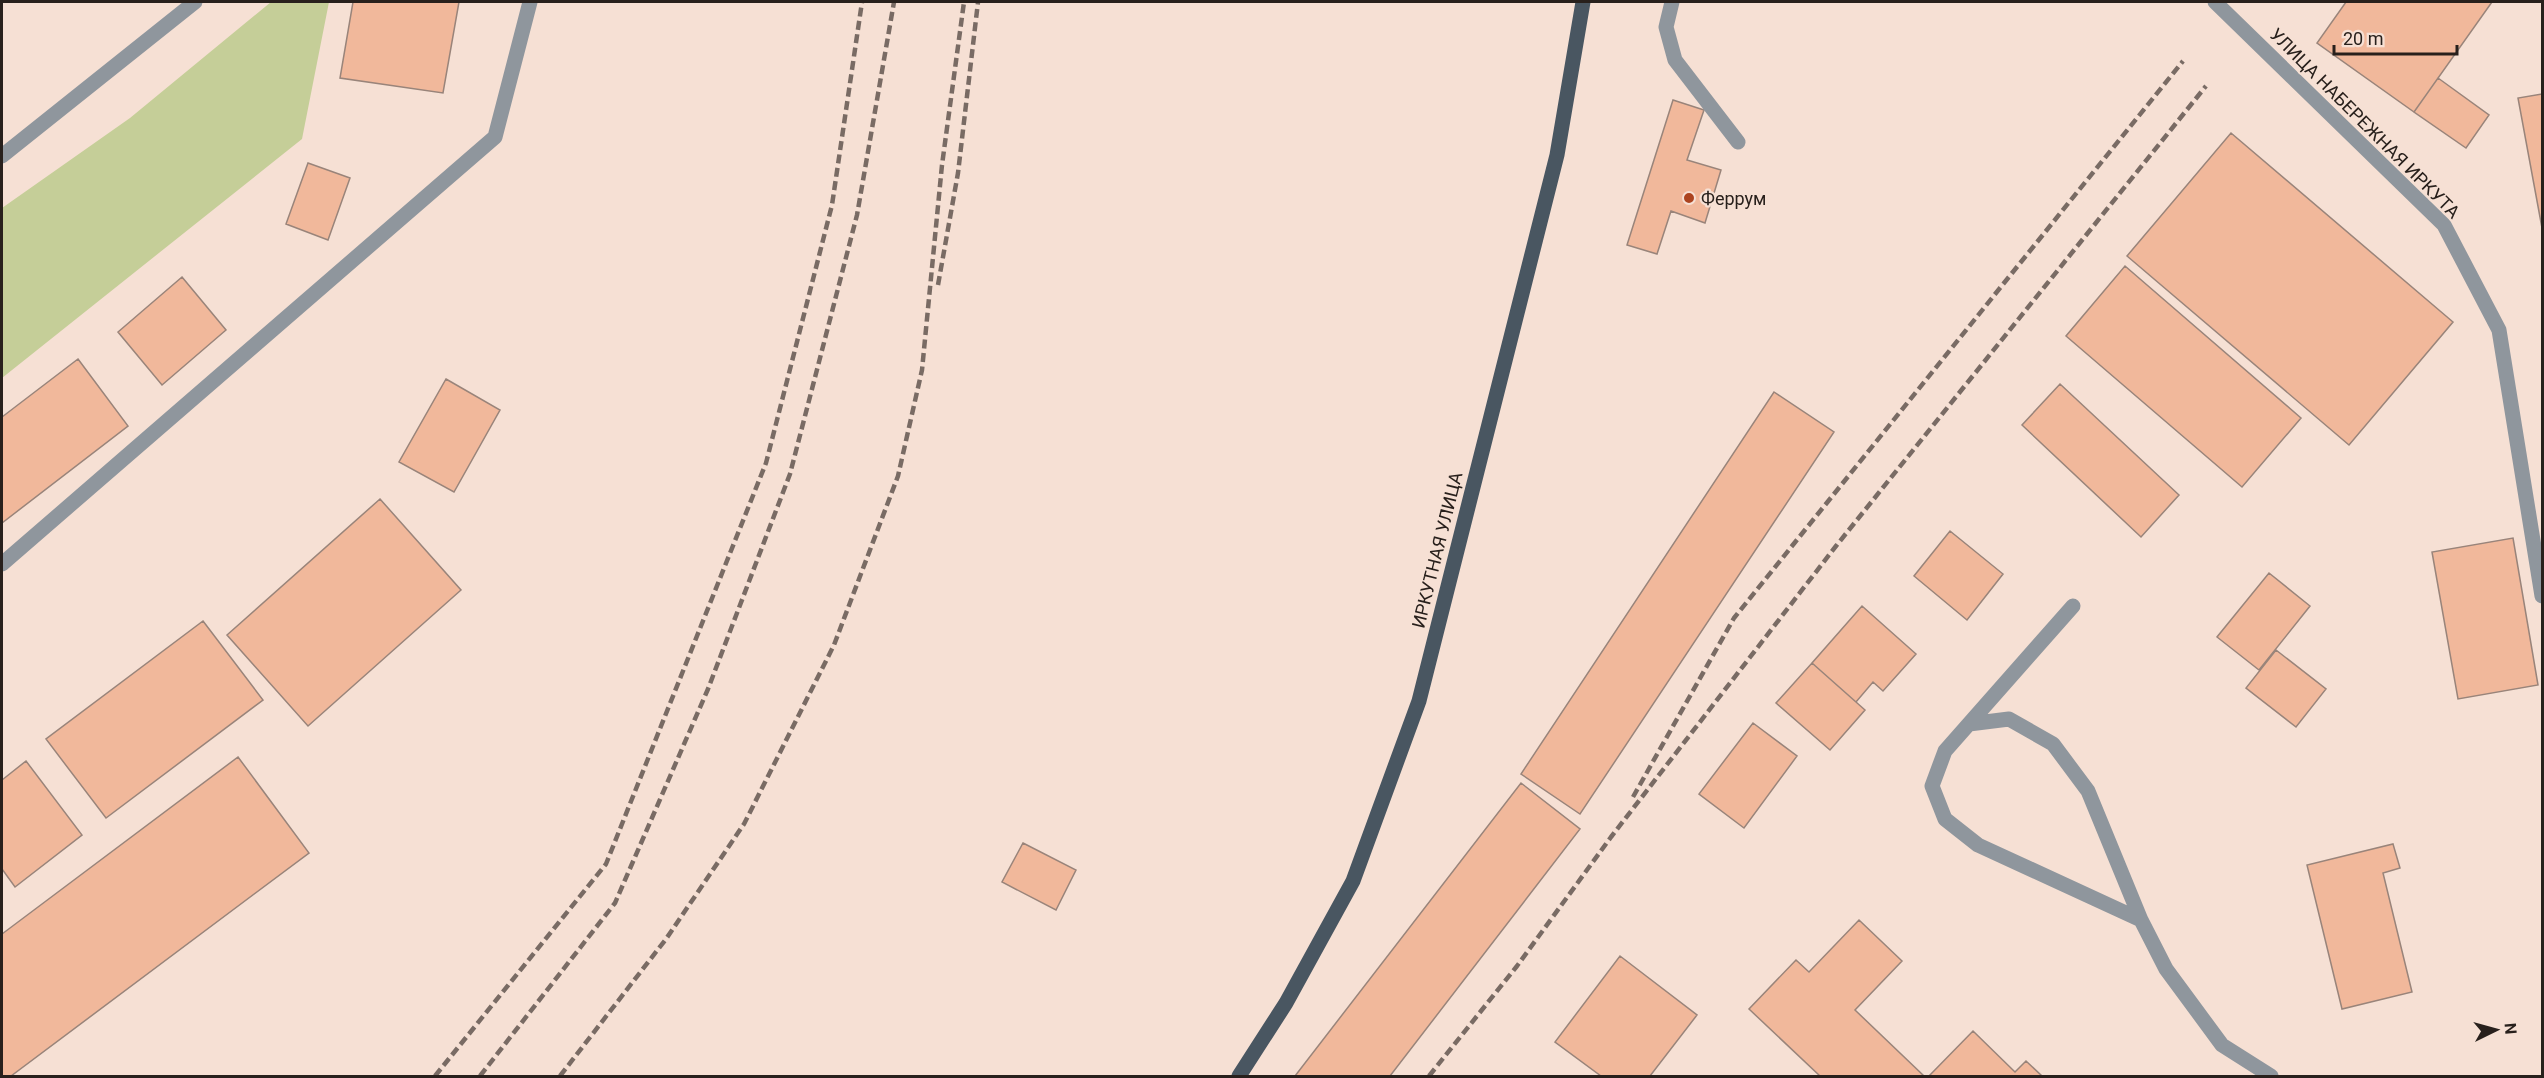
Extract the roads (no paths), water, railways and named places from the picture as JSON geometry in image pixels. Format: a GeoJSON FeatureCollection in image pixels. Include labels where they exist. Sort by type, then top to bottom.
{"type":"FeatureCollection","features":[{"type":"Feature","properties":{"kind":"main road","name":"ИРКУТНАЯ УЛИЦА"},"geometry":{"type":"LineString","coordinates":[[1239,1077],[1286,1003],[1353,881],[1419,700],[1557,155],[1583,2]]}},
{"type":"Feature","properties":{"kind":"street"},"geometry":{"type":"LineString","coordinates":[[2,156],[195,2]]}},
{"type":"Feature","properties":{"kind":"street"},"geometry":{"type":"LineString","coordinates":[[2,564],[495,137],[530,2]]}},
{"type":"Feature","properties":{"kind":"street"},"geometry":{"type":"LineString","coordinates":[[1672,2],[1665,27],[1675,60],[1738,142]]}},
{"type":"Feature","properties":{"kind":"street","name":"УЛИЦА НАБЕРЕЖНАЯ ИРКУТА"},"geometry":{"type":"LineString","coordinates":[[2216,2],[2444,225],[2499,330],[2542,596]]}},
{"type":"Feature","properties":{"kind":"street"},"geometry":{"type":"LineString","coordinates":[[2073,606],[1945,751],[1932,786],[1945,819],[1978,845],[2141,920]]}},
{"type":"Feature","properties":{"kind":"street"},"geometry":{"type":"LineString","coordinates":[[1969,724],[2009,719],[2053,744],[2088,791],[2141,920],[2166,969],[2222,1045],[2271,1077]]}},
{"type":"Feature","properties":{"kind":"railway"},"geometry":{"type":"LineString","coordinates":[[435,1076],[606,864],[766,463],[832,205],[862,2]]}},
{"type":"Feature","properties":{"kind":"railway"},"geometry":{"type":"LineString","coordinates":[[480,1076],[615,903],[708,689],[790,474],[857,215],[894,2]]}},
{"type":"Feature","properties":{"kind":"railway"},"geometry":{"type":"LineString","coordinates":[[560,1076],[666,939],[744,824],[834,645],[898,476],[922,370],[942,165],[964,2]]}},
{"type":"Feature","properties":{"kind":"railway"},"geometry":{"type":"LineString","coordinates":[[938,285],[958,173],[978,2]]}},
{"type":"Feature","properties":{"kind":"railway"},"geometry":{"type":"LineString","coordinates":[[1633,797],[1734,618],[2183,61]]}},
{"type":"Feature","properties":{"kind":"railway"},"geometry":{"type":"LineString","coordinates":[[1429,1076],[1517,966],[1611,837],[1836,546],[2206,86]]}},
{"type":"Feature","properties":{"kind":"place","name":"Феррум"},"geometry":{"type":"Point","coordinates":[1689,198]}}]}
